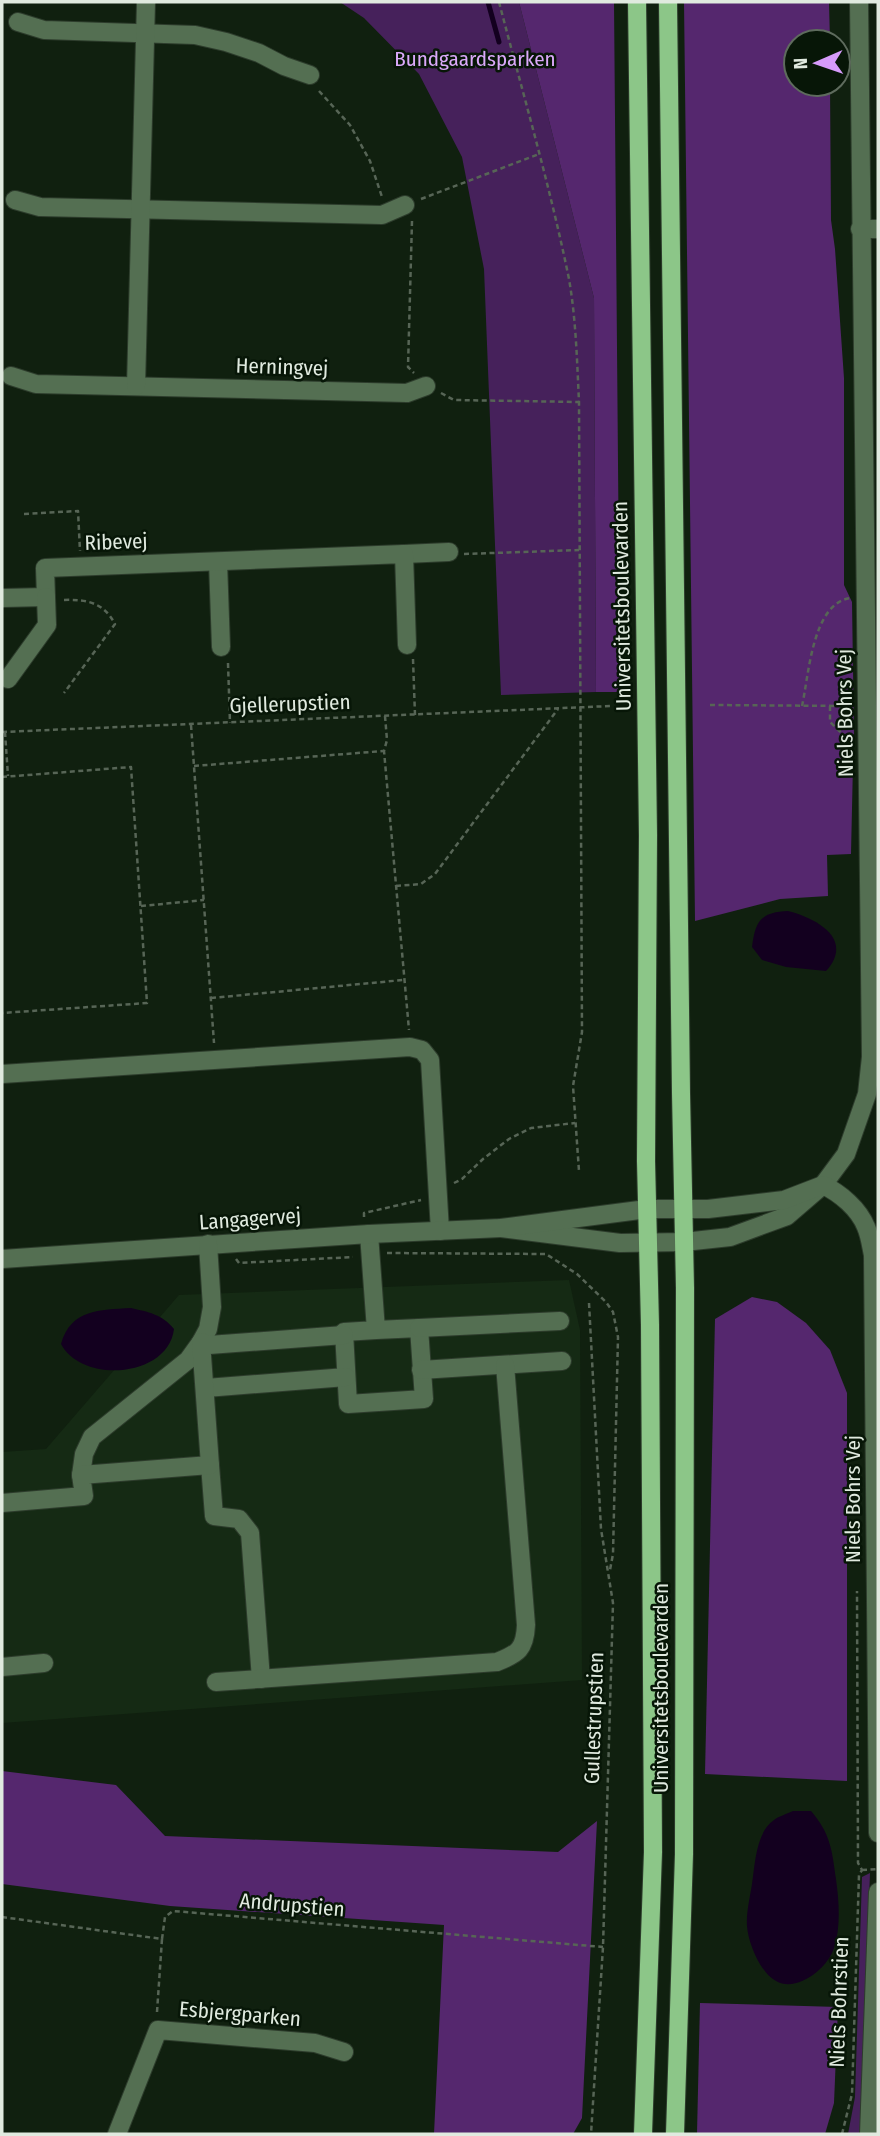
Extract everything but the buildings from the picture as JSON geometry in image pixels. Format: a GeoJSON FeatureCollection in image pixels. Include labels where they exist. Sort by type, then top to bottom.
{"type":"FeatureCollection","features":[{"type":"Feature","properties":{"kind":"main road","name":"Universitetsboulevarden"},"geometry":{"type":"LineString","coordinates":[[637,2],[648,835],[656,1209],[648,1242],[653,1852],[643,2134]]}},
{"type":"Feature","properties":{"kind":"main road"},"geometry":{"type":"LineString","coordinates":[[668,2],[683,1209]]}},
{"type":"Feature","properties":{"kind":"main road","name":"Universitetsboulevarden"},"geometry":{"type":"LineString","coordinates":[[675,2134],[684,1854],[676,1242],[683,1209]]}},
{"type":"Feature","properties":{"kind":"street"},"geometry":{"type":"LineString","coordinates":[[136,386],[146,2]]}},
{"type":"Feature","properties":{"kind":"street","name":"Niels Bohrs Vej"},"geometry":{"type":"LineString","coordinates":[[676,1242],[730,1237],[787,1216],[823,1185],[846,1154],[867,1094],[871,1057],[874,874],[867,596],[869,229],[859,2]]}},
{"type":"Feature","properties":{"kind":"street"},"geometry":{"type":"LineString","coordinates":[[18,22],[44,30],[195,35],[259,53],[310,75]]}},
{"type":"Feature","properties":{"kind":"street"},"geometry":{"type":"LineString","coordinates":[[15,200],[40,207],[382,215],[405,205]]}},
{"type":"Feature","properties":{"kind":"street","name":"Herningvej"},"geometry":{"type":"LineString","coordinates":[[11,376],[36,384],[407,393],[426,386]]}},
{"type":"Feature","properties":{"kind":"street","name":"Ribevej"},"geometry":{"type":"LineString","coordinates":[[8,679],[47,625],[45,568],[449,552]]}},
{"type":"Feature","properties":{"kind":"street"},"geometry":{"type":"LineString","coordinates":[[404,554],[407,645]]}},
{"type":"Feature","properties":{"kind":"street"},"geometry":{"type":"LineString","coordinates":[[218,562],[221,647]]}},
{"type":"Feature","properties":{"kind":"street"},"geometry":{"type":"LineString","coordinates":[[2,598],[46,597]]}},
{"type":"Feature","properties":{"kind":"street"},"geometry":{"type":"LineString","coordinates":[[2,1074],[410,1047],[422,1051],[429,1060],[440,1231]]}},
{"type":"Feature","properties":{"kind":"street"},"geometry":{"type":"LineString","coordinates":[[656,1209],[708,1209],[784,1199],[823,1185]]}},
{"type":"Feature","properties":{"kind":"street","name":"Niels Bohrs Vej"},"geometry":{"type":"LineString","coordinates":[[823,1185],[847,1200],[866,1226],[873,1255],[877,1435],[878,1833]]}},
{"type":"Feature","properties":{"kind":"street","name":"Langagervej"},"geometry":{"type":"LineString","coordinates":[[2,1259],[217,1244],[366,1225],[440,1231],[501,1228],[656,1209]]}},
{"type":"Feature","properties":{"kind":"street"},"geometry":{"type":"LineString","coordinates":[[366,1225],[376,1330]]}},
{"type":"Feature","properties":{"kind":"street","name":"Langagervej"},"geometry":{"type":"LineString","coordinates":[[501,1228],[620,1243],[676,1242]]}},
{"type":"Feature","properties":{"kind":"street"},"geometry":{"type":"LineString","coordinates":[[2,1503],[83,1496],[84,1454],[92,1437],[188,1360],[208,1329],[217,1244]]}},
{"type":"Feature","properties":{"kind":"street"},"geometry":{"type":"LineString","coordinates":[[201,1342],[209,1345],[344,1335],[344,1332],[560,1321]]}},
{"type":"Feature","properties":{"kind":"street"},"geometry":{"type":"LineString","coordinates":[[344,1335],[348,1404],[424,1399],[419,1328]]}},
{"type":"Feature","properties":{"kind":"street"},"geometry":{"type":"LineString","coordinates":[[201,1342],[214,1516],[239,1519],[250,1532],[261,1679]]}},
{"type":"Feature","properties":{"kind":"street"},"geometry":{"type":"LineString","coordinates":[[421,1370],[562,1361]]}},
{"type":"Feature","properties":{"kind":"street"},"geometry":{"type":"LineString","coordinates":[[216,1682],[497,1662],[512,1656],[520,1649],[525,1638],[526,1625],[505,1365]]}},
{"type":"Feature","properties":{"kind":"street"},"geometry":{"type":"LineString","coordinates":[[206,1388],[346,1377]]}},
{"type":"Feature","properties":{"kind":"street"},"geometry":{"type":"LineString","coordinates":[[82,1475],[210,1465]]}},
{"type":"Feature","properties":{"kind":"street"},"geometry":{"type":"LineString","coordinates":[[2,1667],[44,1663]]}},
{"type":"Feature","properties":{"kind":"street"},"geometry":{"type":"LineString","coordinates":[[869,2134],[878,1892]]}},
{"type":"Feature","properties":{"kind":"street","name":"Esbjergparken"},"geometry":{"type":"LineString","coordinates":[[117,2134],[158,2030],[316,2043],[344,2052]]}},
{"type":"Feature","properties":{"kind":"path"},"geometry":{"type":"LineString","coordinates":[[499,2],[569,279],[575,327],[579,402],[582,1032],[573,1086],[579,1171]]}},
{"type":"Feature","properties":{"kind":"path"},"geometry":{"type":"LineString","coordinates":[[310,75],[322,97],[350,125],[370,161],[380,196],[405,205],[539,154]]}},
{"type":"Feature","properties":{"kind":"path"},"geometry":{"type":"LineString","coordinates":[[405,205],[412,222],[408,367],[426,386],[454,400],[579,402]]}},
{"type":"Feature","properties":{"kind":"path"},"geometry":{"type":"LineString","coordinates":[[24,514],[78,511],[81,566]]}},
{"type":"Feature","properties":{"kind":"path"},"geometry":{"type":"LineString","coordinates":[[449,552],[579,550]]}},
{"type":"Feature","properties":{"kind":"path"},"geometry":{"type":"LineString","coordinates":[[802,706],[819,624],[827,611],[840,600],[867,596]]}},
{"type":"Feature","properties":{"kind":"path"},"geometry":{"type":"LineString","coordinates":[[46,597],[58,600],[86,599],[108,610],[115,624],[64,693]]}},
{"type":"Feature","properties":{"kind":"path"},"geometry":{"type":"LineString","coordinates":[[407,645],[412,649],[415,715]]}},
{"type":"Feature","properties":{"kind":"path"},"geometry":{"type":"LineString","coordinates":[[221,647],[228,655],[230,723]]}},
{"type":"Feature","properties":{"kind":"path"},"geometry":{"type":"LineString","coordinates":[[710,705],[849,706]]}},
{"type":"Feature","properties":{"kind":"path","name":"Gjellerupstien"},"geometry":{"type":"LineString","coordinates":[[3,732],[611,706]]}},
{"type":"Feature","properties":{"kind":"path"},"geometry":{"type":"LineString","coordinates":[[830,706],[830,722],[849,742],[856,742]]}},
{"type":"Feature","properties":{"kind":"path"},"geometry":{"type":"LineString","coordinates":[[396,886],[421,884],[435,874],[558,709]]}},
{"type":"Feature","properties":{"kind":"path"},"geometry":{"type":"LineString","coordinates":[[385,716],[387,740],[384,751],[410,1047]]}},
{"type":"Feature","properties":{"kind":"path"},"geometry":{"type":"LineString","coordinates":[[191,724],[215,1060]]}},
{"type":"Feature","properties":{"kind":"path"},"geometry":{"type":"LineString","coordinates":[[3,732],[8,776]]}},
{"type":"Feature","properties":{"kind":"path"},"geometry":{"type":"LineString","coordinates":[[194,766],[384,751]]}},
{"type":"Feature","properties":{"kind":"path"},"geometry":{"type":"LineString","coordinates":[[2,777],[131,767],[147,1003],[2,1013]]}},
{"type":"Feature","properties":{"kind":"path"},"geometry":{"type":"LineString","coordinates":[[140,906],[204,900]]}},
{"type":"Feature","properties":{"kind":"path"},"geometry":{"type":"LineString","coordinates":[[211,998],[404,980]]}},
{"type":"Feature","properties":{"kind":"path"},"geometry":{"type":"LineString","coordinates":[[366,1225],[364,1213],[430,1198],[462,1179],[509,1139],[531,1128],[575,1123]]}},
{"type":"Feature","properties":{"kind":"path"},"geometry":{"type":"LineString","coordinates":[[217,1244],[239,1263],[370,1256],[389,1252],[546,1254],[561,1262],[593,1288],[613,1312],[618,1337],[613,1554],[609,1573]]}},
{"type":"Feature","properties":{"kind":"path","name":"Gullestrupstien"},"geometry":{"type":"LineString","coordinates":[[589,1303],[601,1530],[613,1604],[603,1947],[592,2128],[589,2134]]}},
{"type":"Feature","properties":{"kind":"path","name":"Niels Bohrstien"},"geometry":{"type":"LineString","coordinates":[[842,2134],[852,2094],[859,1875],[862,1870],[878,1868]]}},
{"type":"Feature","properties":{"kind":"path","name":"Andrupstien"},"geometry":{"type":"LineString","coordinates":[[162,1939],[165,1917],[173,1912],[603,1947]]}},
{"type":"Feature","properties":{"kind":"path"},"geometry":{"type":"LineString","coordinates":[[2,1917],[162,1939],[156,2014],[158,2030]]}},
{"type":"Feature","properties":{"kind":"shaded area"},"geometry":{"type":"Polygon","coordinates":[[[519,2],[614,2],[620,692],[596,692],[594,298],[519,2]]]}},
{"type":"Feature","properties":{"kind":"shaded area"},"geometry":{"type":"Polygon","coordinates":[[[684,2],[829,2],[830,28],[782,28],[782,98],[830,98],[831,220],[844,378],[844,585],[852,602],[854,736],[844,736],[843,762],[853,763],[851,854],[827,855],[828,896],[780,899],[695,921],[684,2]]]}},
{"type":"Feature","properties":{"kind":"shaded area"},"geometry":{"type":"Polygon","coordinates":[[[788,911],[820,925],[834,940],[834,960],[826,971],[786,967],[762,960],[752,947],[755,931],[761,920],[771,913],[788,911]]]}},
{"type":"Feature","properties":{"kind":"shaded area"},"geometry":{"type":"Polygon","coordinates":[[[569,1280],[580,1330],[582,1680],[2,1723],[2,1452],[46,1449],[179,1295],[569,1280]]]}},
{"type":"Feature","properties":{"kind":"shaded area"},"geometry":{"type":"Polygon","coordinates":[[[752,1297],[777,1302],[806,1323],[830,1350],[847,1393],[847,1781],[705,1774],[715,1319],[752,1297]]]}},
{"type":"Feature","properties":{"kind":"shaded area"},"geometry":{"type":"Polygon","coordinates":[[[131,1308],[160,1317],[174,1329],[168,1345],[157,1358],[141,1366],[104,1370],[72,1357],[61,1344],[66,1332],[79,1318],[97,1311],[131,1308]]]}},
{"type":"Feature","properties":{"kind":"shaded area"},"geometry":{"type":"Polygon","coordinates":[[[2,1771],[116,1785],[165,1836],[558,1852],[597,1821],[582,2118],[573,2134],[434,2134],[444,1925],[170,1906],[2,1884],[2,1771]]]}},
{"type":"Feature","properties":{"kind":"shaded area"},"geometry":{"type":"Polygon","coordinates":[[[793,1811],[811,1811],[827,1835],[832,1851],[839,1905],[836,1940],[831,1956],[811,1977],[793,1984],[784,1984],[770,1977],[760,1964],[750,1940],[747,1916],[763,1832],[774,1820],[793,1811]]]}},
{"type":"Feature","properties":{"kind":"shaded area"},"geometry":{"type":"Polygon","coordinates":[[[700,2003],[838,2007],[834,2103],[825,2134],[697,2134],[700,2003]]]}},
{"type":"Feature","properties":{"kind":"green space","name":"Bundgaardsparken"},"geometry":{"type":"Polygon","coordinates":[[[340,2],[519,2],[594,298],[596,692],[501,695],[484,269],[462,157],[419,74],[364,18],[340,2]]]}},
{"type":"Feature","properties":{"kind":"green space"},"geometry":{"type":"Polygon","coordinates":[[[870,1873],[860,2134],[848,2134],[855,2097],[862,1877],[870,1873]]]}},
{"type":"Feature","properties":{"kind":"waterway"},"geometry":{"type":"LineString","coordinates":[[488,2],[499,42]]}}]}
